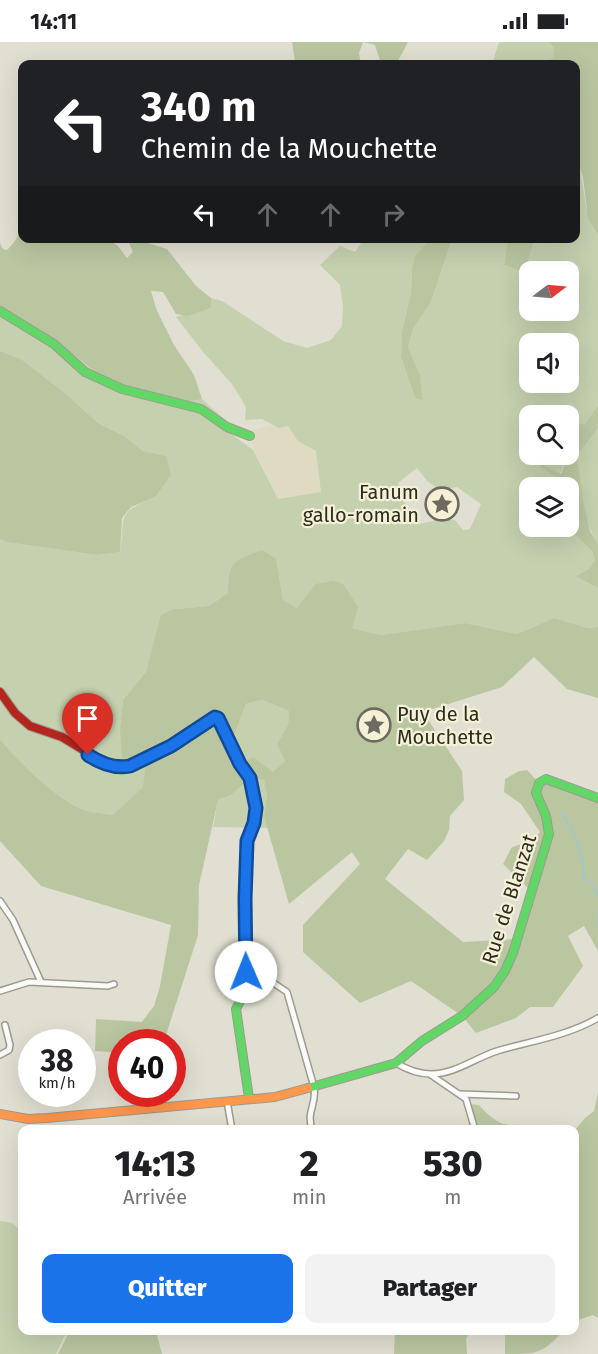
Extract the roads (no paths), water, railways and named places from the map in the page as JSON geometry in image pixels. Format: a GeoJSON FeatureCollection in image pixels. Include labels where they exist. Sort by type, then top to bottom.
{"type":"FeatureCollection","features":[{"type":"Feature","properties":{"kind":"street"},"geometry":{"type":"LineString","coordinates":[[0,311],[54,344],[85,372],[122,389],[201,409],[227,427],[250,436]]}},
{"type":"Feature","properties":{"kind":"street"},"geometry":{"type":"LineString","coordinates":[[0,692],[28,725],[63,737],[93,759],[123,768],[171,746],[215,717],[222,723],[240,764],[250,778],[256,808],[254,823],[247,841],[245,899],[247,988],[236,1009],[249,1098]]}},
{"type":"Feature","properties":{"kind":"street","name":"Rue de Blanzat"},"geometry":{"type":"LineString","coordinates":[[0,1114],[28,1119],[47,1118],[275,1097],[396,1063],[422,1041],[462,1016],[494,987],[505,971],[513,953],[549,834],[546,816],[536,793],[539,783],[546,779],[598,798]]}},
{"type":"Feature","properties":{"kind":"street"},"geometry":{"type":"LineString","coordinates":[[0,901],[13,920],[41,982]]}},
{"type":"Feature","properties":{"kind":"street"},"geometry":{"type":"LineString","coordinates":[[0,991],[18,984],[41,982],[108,986],[114,984]]}},
{"type":"Feature","properties":{"kind":"street"},"geometry":{"type":"LineString","coordinates":[[272,982],[287,992],[314,1087],[316,1098],[308,1117],[310,1125]]}},
{"type":"Feature","properties":{"kind":"street"},"geometry":{"type":"LineString","coordinates":[[429,1074],[457,1068],[495,1052],[525,1045],[598,1018]]}},
{"type":"Feature","properties":{"kind":"street"},"geometry":{"type":"LineString","coordinates":[[0,1055],[9,1050],[10,1045],[5,1025]]}},
{"type":"Feature","properties":{"kind":"street"},"geometry":{"type":"LineString","coordinates":[[396,1063],[406,1069],[429,1074],[460,1094],[466,1099],[474,1125]]}},
{"type":"Feature","properties":{"kind":"street"},"geometry":{"type":"LineString","coordinates":[[460,1094],[516,1096]]}},
{"type":"Feature","properties":{"kind":"street"},"geometry":{"type":"LineString","coordinates":[[227,1101],[231,1125]]}},
{"type":"Feature","properties":{"kind":"waterway"},"geometry":{"type":"LineString","coordinates":[[560,813],[570,825],[577,843],[584,878],[593,885],[598,896]]}},
{"type":"Feature","properties":{"kind":"waterway"},"geometry":{"type":"LineString","coordinates":[[598,912],[598,926]]}},
{"type":"Feature","properties":{"kind":"place","name":"Fanum gallo-romain"},"geometry":{"type":"Point","coordinates":[442,504]}},
{"type":"Feature","properties":{"kind":"place","name":"Puy de la Mouchette"},"geometry":{"type":"Point","coordinates":[374,725]}}]}
